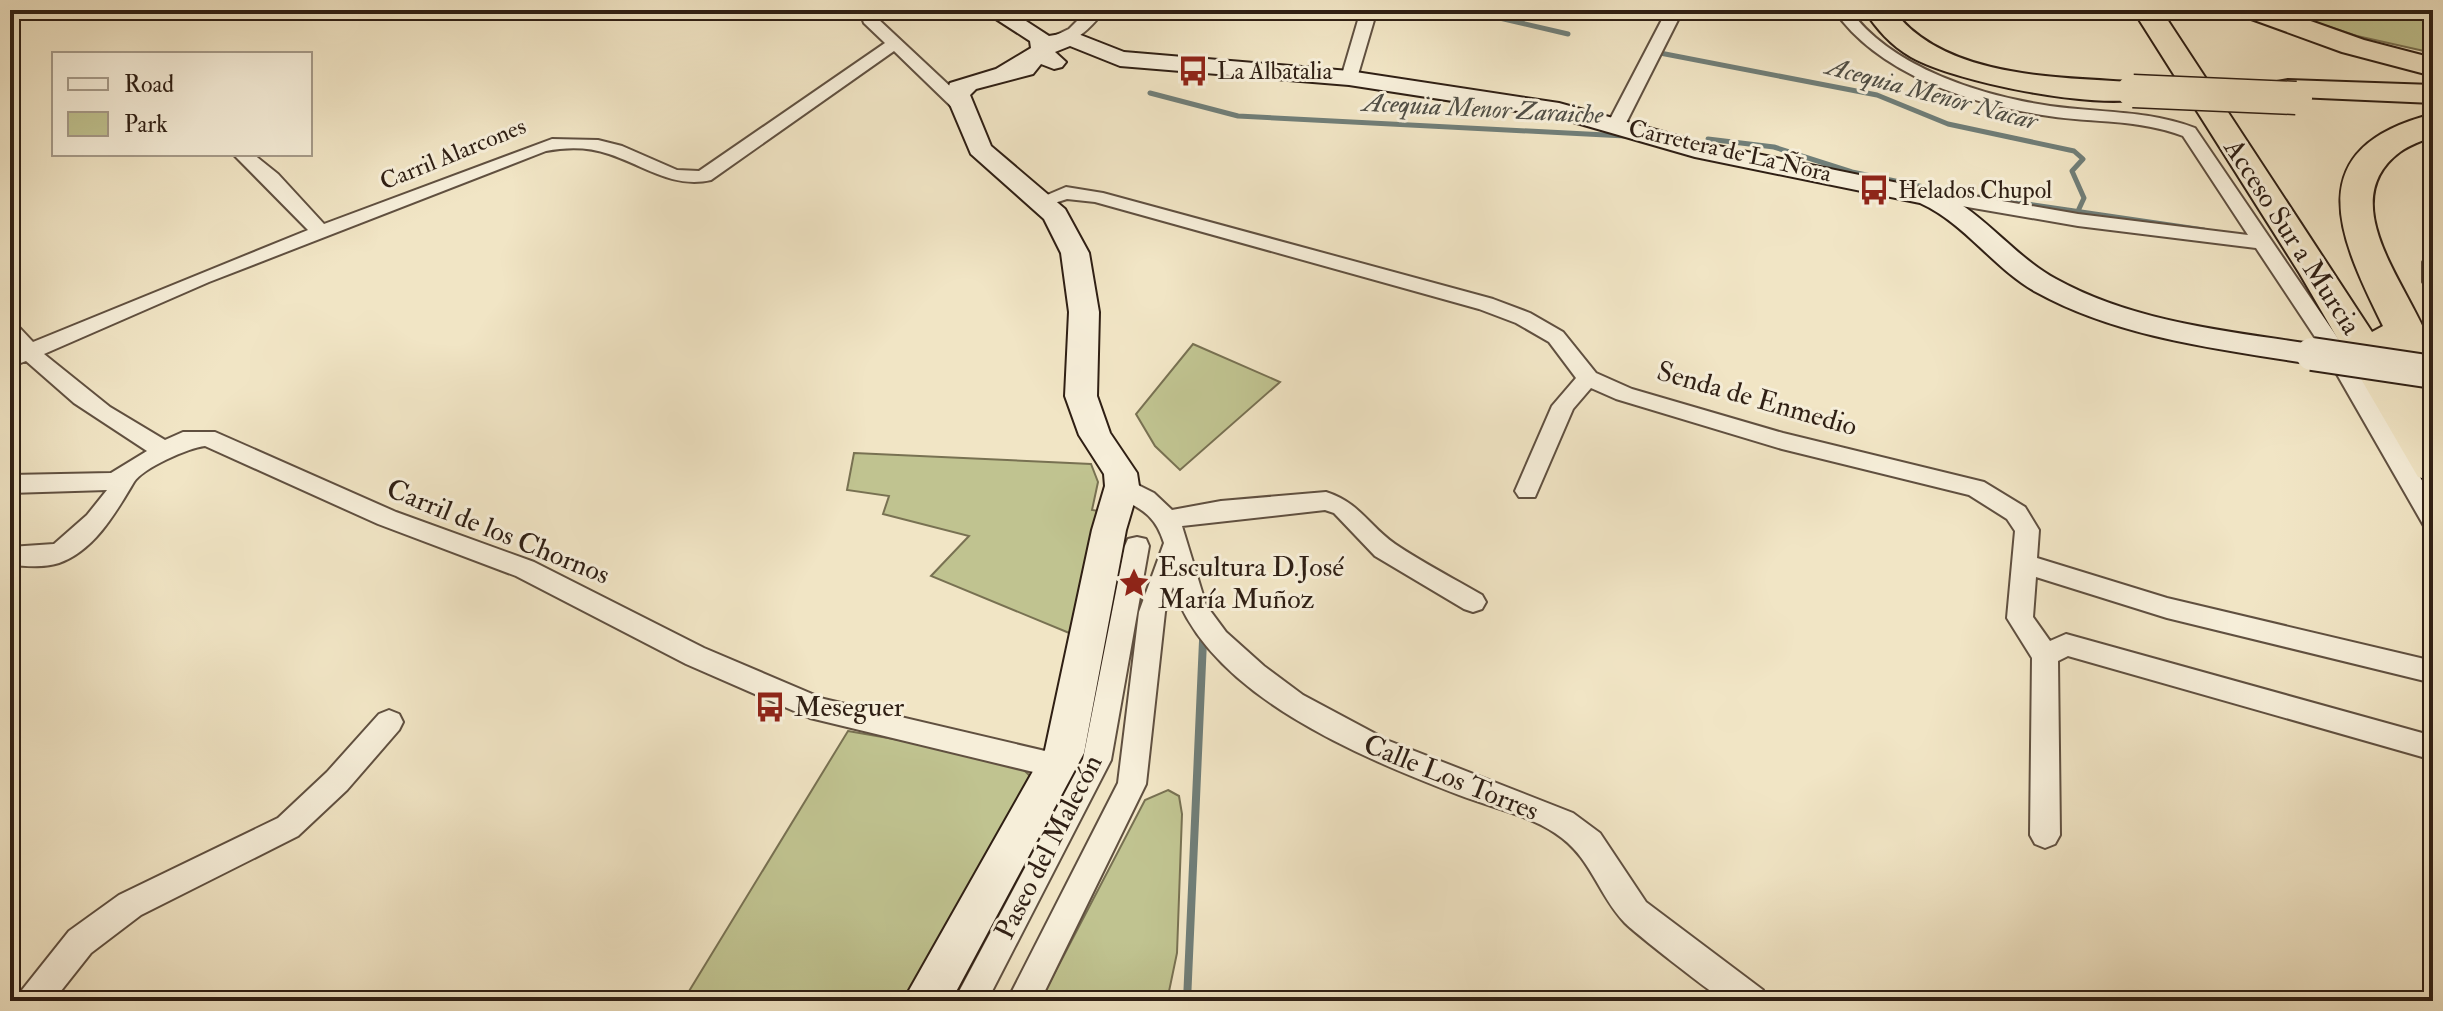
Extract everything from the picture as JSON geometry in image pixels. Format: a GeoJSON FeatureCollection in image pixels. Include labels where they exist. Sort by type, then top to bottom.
{"type":"FeatureCollection","features":[{"type":"Feature","properties":{"kind":"highway"},"geometry":{"type":"LineString","coordinates":[[1878,10],[1887,25],[1910,44],[1973,70],[2029,83],[2433,103]]}},
{"type":"Feature","properties":{"kind":"highway"},"geometry":{"type":"LineString","coordinates":[[1893,10],[1901,23],[1922,40],[1974,62],[2052,78],[2131,86]]}},
{"type":"Feature","properties":{"kind":"highway"},"geometry":{"type":"LineString","coordinates":[[2124,10],[2156,45],[2177,58]]}},
{"type":"Feature","properties":{"kind":"highway","name":"Acceso Sur a Murcia"},"geometry":{"type":"LineString","coordinates":[[2147,10],[2318,274],[2433,466]]}},
{"type":"Feature","properties":{"kind":"highway","name":"Acceso Sur a Murcia"},"geometry":{"type":"LineString","coordinates":[[2176,10],[2433,391]]}},
{"type":"Feature","properties":{"kind":"highway"},"geometry":{"type":"LineString","coordinates":[[2253,10],[2353,46],[2433,67]]}},
{"type":"Feature","properties":{"kind":"highway"},"geometry":{"type":"LineString","coordinates":[[2292,94],[2433,94]]}},
{"type":"Feature","properties":{"kind":"highway"},"geometry":{"type":"LineString","coordinates":[[2433,124],[2401,136],[2372,156],[2358,177],[2353,202],[2359,237],[2386,296],[2404,325],[2433,391]]}},
{"type":"Feature","properties":{"kind":"main road"},"geometry":{"type":"LineString","coordinates":[[993,10],[1066,45]]}},
{"type":"Feature","properties":{"kind":"main road","name":"Carretera de La Ñora"},"geometry":{"type":"LineString","coordinates":[[965,96],[1066,45],[1132,61],[1349,78],[1545,107],[1695,149],[1900,189],[1958,211],[2025,274],[2097,308],[2161,326],[2312,354],[2433,391]]}},
{"type":"Feature","properties":{"kind":"main road"},"geometry":{"type":"LineString","coordinates":[[926,1001],[1058,766],[1068,739],[1109,530],[1116,471],[1095,435],[1081,396],[1082,276],[1065,231],[1042,201],[980,149],[965,96]]}},
{"type":"Feature","properties":{"kind":"street"},"geometry":{"type":"LineString","coordinates":[[867,10],[870,20],[913,57],[932,82],[965,96]]}},
{"type":"Feature","properties":{"kind":"street"},"geometry":{"type":"LineString","coordinates":[[1066,45],[1097,10]]}},
{"type":"Feature","properties":{"kind":"street"},"geometry":{"type":"LineString","coordinates":[[1349,78],[1369,10]]}},
{"type":"Feature","properties":{"kind":"street"},"geometry":{"type":"LineString","coordinates":[[1616,125],[1675,10]]}},
{"type":"Feature","properties":{"kind":"street"},"geometry":{"type":"LineString","coordinates":[[1842,10],[1857,33],[1876,49],[1983,93],[2054,111],[2162,121],[2189,132],[2329,342],[2433,520]]}},
{"type":"Feature","properties":{"kind":"street","name":"Carril Alarcones"},"geometry":{"type":"LineString","coordinates":[[19,356],[321,232],[552,144],[594,144],[667,172],[693,178],[704,176],[895,43]]}},
{"type":"Feature","properties":{"kind":"street"},"geometry":{"type":"LineString","coordinates":[[244,156],[271,178],[321,232]]}},
{"type":"Feature","properties":{"kind":"street"},"geometry":{"type":"LineString","coordinates":[[1900,189],[2017,210],[2263,243]]}},
{"type":"Feature","properties":{"kind":"street","name":"Senda de Enmedio"},"geometry":{"type":"LineString","coordinates":[[1042,201],[1066,193],[1096,197],[1486,304],[1523,318],[1556,337],[1588,378],[1624,394],[1904,473],[1976,488],[2016,513],[2027,530],[2020,618],[2045,656]]}},
{"type":"Feature","properties":{"kind":"street"},"geometry":{"type":"LineString","coordinates":[[1986,239],[1980,222],[1985,212],[2017,210]]}},
{"type":"Feature","properties":{"kind":"street"},"geometry":{"type":"LineString","coordinates":[[2433,262],[2433,282]]}},
{"type":"Feature","properties":{"kind":"street"},"geometry":{"type":"LineString","coordinates":[[10,330],[19,356],[165,450]]}},
{"type":"Feature","properties":{"kind":"street"},"geometry":{"type":"LineString","coordinates":[[1527,491],[1563,406],[1588,378]]}},
{"type":"Feature","properties":{"kind":"street","name":"Carril de los Chornos"},"geometry":{"type":"LineString","coordinates":[[10,484],[96,483],[124,477],[183,440],[207,438],[387,518],[550,580],[695,656],[820,710],[1058,766]]}},
{"type":"Feature","properties":{"kind":"street"},"geometry":{"type":"LineString","coordinates":[[1116,471],[1174,526]]}},
{"type":"Feature","properties":{"kind":"street"},"geometry":{"type":"LineString","coordinates":[[10,556],[49,556],[63,551],[112,502],[123,486],[124,477]]}},
{"type":"Feature","properties":{"kind":"street"},"geometry":{"type":"LineString","coordinates":[[1174,526],[1221,510],[1326,501],[1342,507],[1384,549],[1473,602]]}},
{"type":"Feature","properties":{"kind":"street"},"geometry":{"type":"LineString","coordinates":[[1023,1001],[1132,784],[1152,612],[1174,526]]}},
{"type":"Feature","properties":{"kind":"street","name":"Calle Los Torres"},"geometry":{"type":"LineString","coordinates":[[1174,526],[1183,577],[1196,613],[1256,673],[1323,722],[1371,749],[1563,822],[1590,842],[1635,912],[1752,1001]]}},
{"type":"Feature","properties":{"kind":"street","name":"Paseo del Malecón"},"geometry":{"type":"LineString","coordinates":[[970,1001],[1097,760],[1137,546]]}},
{"type":"Feature","properties":{"kind":"street"},"geometry":{"type":"LineString","coordinates":[[2026,564],[2167,608],[2433,672]]}},
{"type":"Feature","properties":{"kind":"street"},"geometry":{"type":"LineString","coordinates":[[1152,612],[1165,602],[1178,603],[1196,613]]}},
{"type":"Feature","properties":{"kind":"street"},"geometry":{"type":"LineString","coordinates":[[2045,835],[2045,656],[2066,645],[2433,748]]}},
{"type":"Feature","properties":{"kind":"street"},"geometry":{"type":"LineString","coordinates":[[33,1001],[80,942],[130,905],[288,827],[337,781],[389,722]]}},
{"type":"Feature","properties":{"kind":"green space"},"geometry":{"type":"Polygon","coordinates":[[[2278,10],[2433,11],[2433,53],[2357,36],[2278,10]]]}},
{"type":"Feature","properties":{"kind":"green space"},"geometry":{"type":"Polygon","coordinates":[[[1193,344],[1280,382],[1180,470],[1155,446],[1136,414],[1193,344]]]}},
{"type":"Feature","properties":{"kind":"green space"},"geometry":{"type":"Polygon","coordinates":[[[854,453],[1091,464],[1098,482],[1092,510],[1106,512],[1079,637],[931,576],[969,536],[883,514],[889,496],[847,490],[854,453]]]}},
{"type":"Feature","properties":{"kind":"green space"},"geometry":{"type":"Polygon","coordinates":[[[848,731],[1014,760],[1030,776],[1030,790],[917,1001],[683,1001],[848,731]]]}},
{"type":"Feature","properties":{"kind":"green space"},"geometry":{"type":"Polygon","coordinates":[[[1168,790],[1179,796],[1182,814],[1177,953],[1167,1001],[1040,1001],[1145,800],[1168,790]]]}},
{"type":"Feature","properties":{"kind":"waterway","name":"Acequia Menor Nacar"},"geometry":{"type":"LineString","coordinates":[[1430,10],[1491,16],[1568,34]]}},
{"type":"Feature","properties":{"kind":"waterway","name":"Acequia Menor Nacar"},"geometry":{"type":"LineString","coordinates":[[1660,53],[1877,95],[1948,124],[2074,151],[2083,159],[2072,171],[2084,198],[2078,211]]}},
{"type":"Feature","properties":{"kind":"waterway","name":"Acequia Menor Zaraiche"},"geometry":{"type":"LineString","coordinates":[[1150,93],[1238,116],[1625,136]]}},
{"type":"Feature","properties":{"kind":"waterway","name":"Acequia Menor Zaraiche"},"geometry":{"type":"LineString","coordinates":[[1708,139],[1774,147],[1852,172],[1943,191]]}},
{"type":"Feature","properties":{"kind":"waterway","name":"Acequia Menor Zaraiche"},"geometry":{"type":"LineString","coordinates":[[1979,197],[2204,230]]}},
{"type":"Feature","properties":{"kind":"waterway"},"geometry":{"type":"LineString","coordinates":[[1187,1001],[1203,641]]}},
{"type":"Feature","properties":{"kind":"place","name":"La Albatalia"},"geometry":{"type":"Point","coordinates":[1193,71]}},
{"type":"Feature","properties":{"kind":"place","name":"Helados Chupol"},"geometry":{"type":"Point","coordinates":[1874,190]}},
{"type":"Feature","properties":{"kind":"place","name":"Escultura D.José María Muñoz"},"geometry":{"type":"Point","coordinates":[1134,583]}},
{"type":"Feature","properties":{"kind":"place","name":"Meseguer"},"geometry":{"type":"Point","coordinates":[770,707]}}]}
